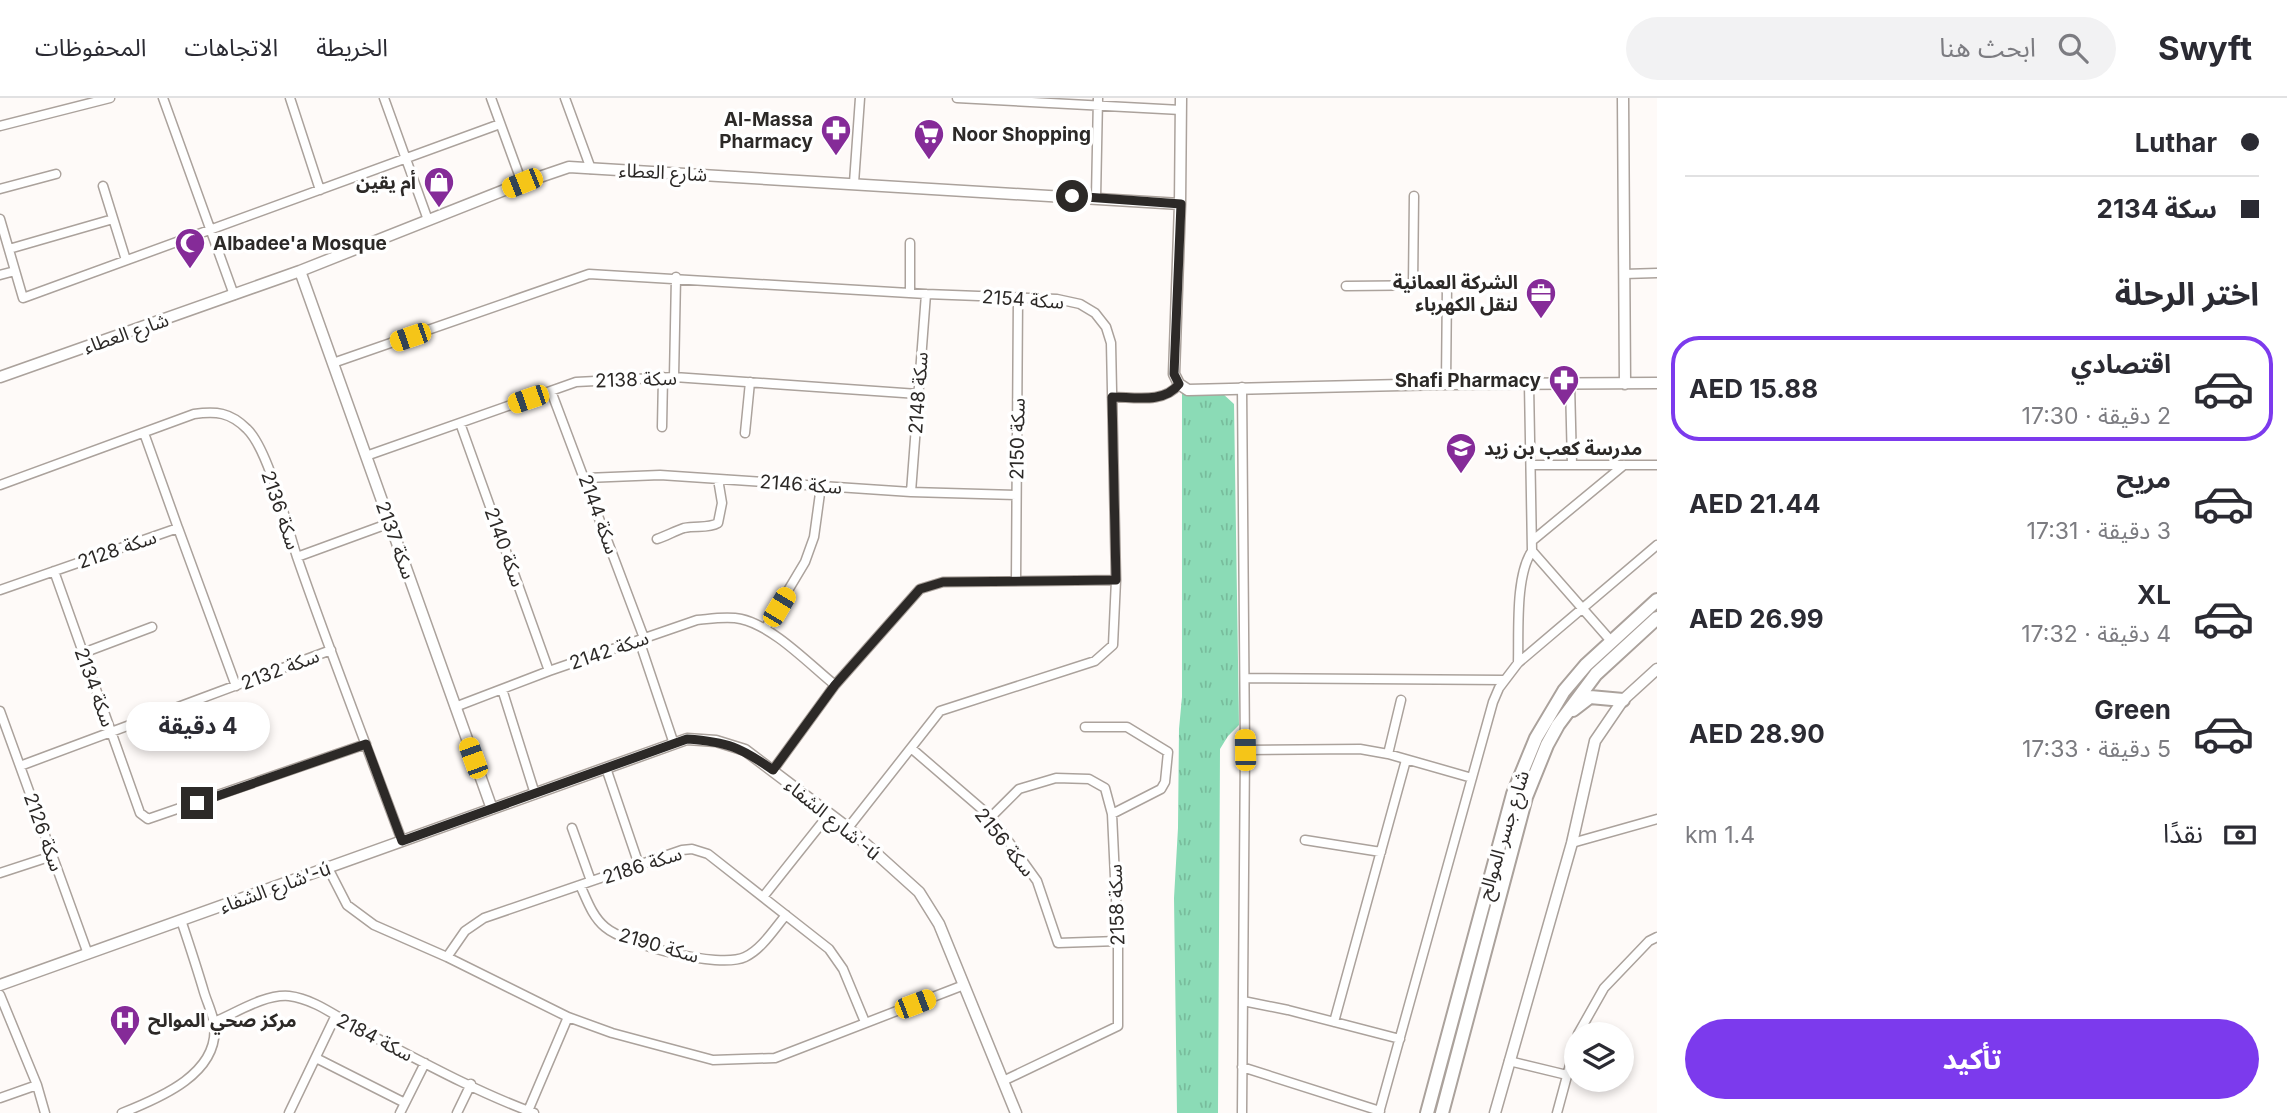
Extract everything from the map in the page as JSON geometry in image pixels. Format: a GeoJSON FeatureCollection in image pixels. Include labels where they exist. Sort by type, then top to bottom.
{"type":"FeatureCollection","features":[{"type":"Feature","properties":{"kind":"main road","name":"شارع جسر الموالح"},"geometry":{"type":"LineString","coordinates":[[1426,1113],[1513,794],[1536,738],[1571,683],[1611,640],[1657,600]]}},
{"type":"Feature","properties":{"kind":"main road","name":"شارع جسر الموالح"},"geometry":{"type":"LineString","coordinates":[[1446,1109],[1526,797],[1558,725],[1595,674],[1657,618]]}},
{"type":"Feature","properties":{"kind":"main road"},"geometry":{"type":"LineString","coordinates":[[1558,725],[1581,702],[1590,697],[1623,700]]}},
{"type":"Feature","properties":{"kind":"street"},"geometry":{"type":"LineString","coordinates":[[0,126],[110,98]]}},
{"type":"Feature","properties":{"kind":"street"},"geometry":{"type":"LineString","coordinates":[[163,98],[234,295]]}},
{"type":"Feature","properties":{"kind":"street"},"geometry":{"type":"LineString","coordinates":[[290,98],[320,190]]}},
{"type":"Feature","properties":{"kind":"street"},"geometry":{"type":"LineString","coordinates":[[384,98],[429,220]]}},
{"type":"Feature","properties":{"kind":"street"},"geometry":{"type":"LineString","coordinates":[[491,98],[522,183]]}},
{"type":"Feature","properties":{"kind":"street"},"geometry":{"type":"LineString","coordinates":[[565,98],[592,169]]}},
{"type":"Feature","properties":{"kind":"street"},"geometry":{"type":"LineString","coordinates":[[854,183],[860,98]]}},
{"type":"Feature","properties":{"kind":"street"},"geometry":{"type":"LineString","coordinates":[[957,98],[1098,102],[1181,110]]}},
{"type":"Feature","properties":{"kind":"street"},"geometry":{"type":"LineString","coordinates":[[1181,98],[1181,204],[1174,374],[1179,384],[1188,390],[1447,383],[1657,383]]}},
{"type":"Feature","properties":{"kind":"street"},"geometry":{"type":"LineString","coordinates":[[1623,98],[1625,384]]}},
{"type":"Feature","properties":{"kind":"street"},"geometry":{"type":"LineString","coordinates":[[1096,198],[1098,102]]}},
{"type":"Feature","properties":{"kind":"street"},"geometry":{"type":"LineString","coordinates":[[0,219],[23,298],[500,124]]}},
{"type":"Feature","properties":{"kind":"street","name":"شارع العطاء"},"geometry":{"type":"LineString","coordinates":[[0,377],[300,271],[569,167],[1181,204]]}},
{"type":"Feature","properties":{"kind":"street"},"geometry":{"type":"LineString","coordinates":[[0,189],[56,174]]}},
{"type":"Feature","properties":{"kind":"street"},"geometry":{"type":"LineString","coordinates":[[103,186],[126,260]]}},
{"type":"Feature","properties":{"kind":"street"},"geometry":{"type":"LineString","coordinates":[[1413,286],[1414,196]]}},
{"type":"Feature","properties":{"kind":"street"},"geometry":{"type":"LineString","coordinates":[[9,249],[113,219]]}},
{"type":"Feature","properties":{"kind":"street"},"geometry":{"type":"LineString","coordinates":[[910,243],[910,293]]}},
{"type":"Feature","properties":{"kind":"street"},"geometry":{"type":"LineString","coordinates":[[0,275],[15,271]]}},
{"type":"Feature","properties":{"kind":"street","name":"سكة 2137"},"geometry":{"type":"LineString","coordinates":[[300,271],[492,809]]}},
{"type":"Feature","properties":{"kind":"street"},"geometry":{"type":"LineString","coordinates":[[1624,274],[1657,273]]}},
{"type":"Feature","properties":{"kind":"street","name":"سكة 2154"},"geometry":{"type":"LineString","coordinates":[[333,363],[589,274],[1057,299],[1080,304],[1096,313],[1106,327],[1111,343],[1116,580],[1113,645],[1095,662],[940,710],[848,828]]}},
{"type":"Feature","properties":{"kind":"street"},"geometry":{"type":"LineString","coordinates":[[674,377],[676,277]]}},
{"type":"Feature","properties":{"kind":"street"},"geometry":{"type":"LineString","coordinates":[[1346,286],[1447,285],[1447,383]]}},
{"type":"Feature","properties":{"kind":"street","name":"سكة 2148"},"geometry":{"type":"LineString","coordinates":[[911,492],[926,294]]}},
{"type":"Feature","properties":{"kind":"street","name":"سكة 2150"},"geometry":{"type":"LineString","coordinates":[[1016,581],[1018,297]]}},
{"type":"Feature","properties":{"kind":"street"},"geometry":{"type":"LineString","coordinates":[[662,427],[663,377]]}},
{"type":"Feature","properties":{"kind":"street","name":"سكة 2138"},"geometry":{"type":"LineString","coordinates":[[366,456],[576,382],[674,377],[918,394]]}},
{"type":"Feature","properties":{"kind":"street"},"geometry":{"type":"LineString","coordinates":[[745,433],[750,382]]}},
{"type":"Feature","properties":{"kind":"street"},"geometry":{"type":"LineString","coordinates":[[1112,397],[1161,397],[1173,392],[1179,384]]}},
{"type":"Feature","properties":{"kind":"street"},"geometry":{"type":"LineString","coordinates":[[1518,663],[1521,590],[1526,560],[1532,546],[1529,384]]}},
{"type":"Feature","properties":{"kind":"street"},"geometry":{"type":"LineString","coordinates":[[1570,384],[1572,465]]}},
{"type":"Feature","properties":{"kind":"street"},"geometry":{"type":"LineString","coordinates":[[1242,387],[1245,678],[1242,1113]]}},
{"type":"Feature","properties":{"kind":"street","name":"سكة 2144"},"geometry":{"type":"LineString","coordinates":[[551,391],[586,478],[642,639],[674,744]]}},
{"type":"Feature","properties":{"kind":"street","name":"سكة 2136"},"geometry":{"type":"LineString","coordinates":[[0,485],[194,414],[215,411],[233,418],[249,430],[268,467],[297,557],[402,841]]}},
{"type":"Feature","properties":{"kind":"street","name":"سكة 2140"},"geometry":{"type":"LineString","coordinates":[[460,423],[549,671]]}},
{"type":"Feature","properties":{"kind":"street","name":"سكة 2128"},"geometry":{"type":"LineString","coordinates":[[0,590],[178,528],[144,433]]}},
{"type":"Feature","properties":{"kind":"street"},"geometry":{"type":"LineString","coordinates":[[1531,465],[1657,465]]}},
{"type":"Feature","properties":{"kind":"street"},"geometry":{"type":"LineString","coordinates":[[1532,546],[1624,465]]}},
{"type":"Feature","properties":{"kind":"street","name":"سكة 2146"},"geometry":{"type":"LineString","coordinates":[[586,478],[660,475],[911,492],[1016,495]]}},
{"type":"Feature","properties":{"kind":"street"},"geometry":{"type":"LineString","coordinates":[[657,539],[682,528],[710,527],[718,523],[722,503],[718,479]]}},
{"type":"Feature","properties":{"kind":"street"},"geometry":{"type":"LineString","coordinates":[[765,629],[805,562],[814,537],[821,486]]}},
{"type":"Feature","properties":{"kind":"street"},"geometry":{"type":"LineString","coordinates":[[297,557],[390,523]]}},
{"type":"Feature","properties":{"kind":"street"},"geometry":{"type":"LineString","coordinates":[[178,528],[236,686]]}},
{"type":"Feature","properties":{"kind":"street"},"geometry":{"type":"LineString","coordinates":[[1242,1067],[1380,1112],[1493,702],[1504,680],[1518,663],[1657,545]]}},
{"type":"Feature","properties":{"kind":"street"},"geometry":{"type":"LineString","coordinates":[[1532,546],[1611,640]]}},
{"type":"Feature","properties":{"kind":"street","name":"سكة 2134"},"geometry":{"type":"LineString","coordinates":[[54,571],[140,813],[148,819],[366,744]]}},
{"type":"Feature","properties":{"kind":"street"},"geometry":{"type":"LineString","coordinates":[[773,770],[835,685],[920,589],[943,582],[1116,580]]}},
{"type":"Feature","properties":{"kind":"street","name":"سكة 2142"},"geometry":{"type":"LineString","coordinates":[[455,707],[696,620],[740,619],[765,629],[835,685]]}},
{"type":"Feature","properties":{"kind":"street"},"geometry":{"type":"LineString","coordinates":[[83,653],[152,627]]}},
{"type":"Feature","properties":{"kind":"street","name":"سكة 2132"},"geometry":{"type":"LineString","coordinates":[[20,766],[331,650]]}},
{"type":"Feature","properties":{"kind":"street"},"geometry":{"type":"LineString","coordinates":[[1495,1113],[1572,843],[1595,741],[1623,700],[1657,669]]}},
{"type":"Feature","properties":{"kind":"street"},"geometry":{"type":"LineString","coordinates":[[1245,678],[1504,680]]}},
{"type":"Feature","properties":{"kind":"street"},"geometry":{"type":"LineString","coordinates":[[502,689],[535,794]]}},
{"type":"Feature","properties":{"kind":"street"},"geometry":{"type":"LineString","coordinates":[[1388,754],[1401,700]]}},
{"type":"Feature","properties":{"kind":"street","name":"سكة 2126"},"geometry":{"type":"LineString","coordinates":[[0,711],[88,954]]}},
{"type":"Feature","properties":{"kind":"street"},"geometry":{"type":"LineString","coordinates":[[1085,727],[1127,727],[1168,752],[1165,782],[1161,789],[1112,814]]}},
{"type":"Feature","properties":{"kind":"street","name":"شارع الشفاء'-ú"},"geometry":{"type":"LineString","coordinates":[[0,985],[687,739],[716,741],[745,750],[773,770],[848,828],[919,892],[939,924],[1016,1113]]}},
{"type":"Feature","properties":{"kind":"street","name":"سكة 2156"},"geometry":{"type":"LineString","coordinates":[[911,748],[990,817],[1037,881],[1058,943],[1118,941]]}},
{"type":"Feature","properties":{"kind":"street"},"geometry":{"type":"LineString","coordinates":[[1245,750],[1350,748],[1388,754],[1472,778]]}},
{"type":"Feature","properties":{"kind":"street"},"geometry":{"type":"LineString","coordinates":[[1334,1022],[1406,760]]}},
{"type":"Feature","properties":{"kind":"street"},"geometry":{"type":"LineString","coordinates":[[606,768],[639,865]]}},
{"type":"Feature","properties":{"kind":"street","name":"سكة 2158"},"geometry":{"type":"LineString","coordinates":[[990,817],[1019,789],[1056,778],[1089,779],[1105,788],[1112,814],[1118,941],[1118,1026],[1003,1081]]}},
{"type":"Feature","properties":{"kind":"street"},"geometry":{"type":"LineString","coordinates":[[763,897],[829,814]]}},
{"type":"Feature","properties":{"kind":"street"},"geometry":{"type":"LineString","coordinates":[[1572,843],[1657,819]]}},
{"type":"Feature","properties":{"kind":"street"},"geometry":{"type":"LineString","coordinates":[[572,828],[591,881]]}},
{"type":"Feature","properties":{"kind":"street"},"geometry":{"type":"LineString","coordinates":[[1305,840],[1381,852]]}},
{"type":"Feature","properties":{"kind":"street","name":"سكة 2186"},"geometry":{"type":"LineString","coordinates":[[447,957],[465,931],[478,920],[682,850],[698,849],[708,854],[834,955],[843,969],[865,1022]]}},
{"type":"Feature","properties":{"kind":"street"},"geometry":{"type":"LineString","coordinates":[[0,873],[52,856]]}},
{"type":"Feature","properties":{"kind":"street"},"geometry":{"type":"LineString","coordinates":[[328,868],[347,905],[374,925],[447,957],[568,1017],[612,1033],[713,1060],[775,1058],[964,985]]}},
{"type":"Feature","properties":{"kind":"street","name":"سكة 2190"},"geometry":{"type":"LineString","coordinates":[[580,885],[593,914],[612,932],[644,945],[694,958],[732,961],[743,958],[755,951],[786,915]]}},
{"type":"Feature","properties":{"kind":"street"},"geometry":{"type":"LineString","coordinates":[[122,1113],[145,1109],[194,1075],[206,1061],[214,1035],[214,1022],[181,920]]}},
{"type":"Feature","properties":{"kind":"street"},"geometry":{"type":"LineString","coordinates":[[1585,1022],[1604,988],[1649,941],[1657,937]]}},
{"type":"Feature","properties":{"kind":"street"},"geometry":{"type":"LineString","coordinates":[[0,995],[37,1085],[45,1113]]}},
{"type":"Feature","properties":{"kind":"street","name":"سكة 2184"},"geometry":{"type":"LineString","coordinates":[[214,1022],[270,998],[288,996],[311,1001],[335,1017],[425,1063],[531,1112]]}},
{"type":"Feature","properties":{"kind":"street"},"geometry":{"type":"LineString","coordinates":[[1243,1001],[1400,1040]]}},
{"type":"Feature","properties":{"kind":"street"},"geometry":{"type":"LineString","coordinates":[[289,1113],[335,1017]]}},
{"type":"Feature","properties":{"kind":"street"},"geometry":{"type":"LineString","coordinates":[[531,1112],[568,1017]]}},
{"type":"Feature","properties":{"kind":"street"},"geometry":{"type":"LineString","coordinates":[[316,1058],[405,1103]]}},
{"type":"Feature","properties":{"kind":"street"},"geometry":{"type":"LineString","coordinates":[[1509,1061],[1564,1074]]}},
{"type":"Feature","properties":{"kind":"street"},"geometry":{"type":"LineString","coordinates":[[400,1113],[425,1063]]}},
{"type":"Feature","properties":{"kind":"street"},"geometry":{"type":"LineString","coordinates":[[457,1113],[471,1084]]}},
{"type":"Feature","properties":{"kind":"street"},"geometry":{"type":"LineString","coordinates":[[0,1098],[37,1085]]}},
{"type":"Feature","properties":{"kind":"street"},"geometry":{"type":"LineString","coordinates":[[1556,1113],[1564,1085]]}},
{"type":"Feature","properties":{"kind":"green space"},"geometry":{"type":"Polygon","coordinates":[[[1222,393],[1234,404],[1239,725],[1220,749],[1218,1113],[1177,1113],[1174,898],[1182,697],[1182,394],[1222,393]]]}},
{"type":"Feature","properties":{"kind":"place","name":"Al-Massa Pharmacy"},"geometry":{"type":"Point","coordinates":[836,157]}},
{"type":"Feature","properties":{"kind":"place","name":"Noor Shopping"},"geometry":{"type":"Point","coordinates":[929,161]}},
{"type":"Feature","properties":{"kind":"place","name":"أم يقين"},"geometry":{"type":"Point","coordinates":[439,209]}},
{"type":"Feature","properties":{"kind":"place","name":"Albadee'a Mosque"},"geometry":{"type":"Point","coordinates":[190,270]}},
{"type":"Feature","properties":{"kind":"place","name":"الشرکة العمانیة لنقل الکهرباء"},"geometry":{"type":"Point","coordinates":[1541,320]}},
{"type":"Feature","properties":{"kind":"place","name":"Shafi Pharmacy"},"geometry":{"type":"Point","coordinates":[1564,407]}},
{"type":"Feature","properties":{"kind":"place","name":"مدرسة كعب بن زيد"},"geometry":{"type":"Point","coordinates":[1461,475]}},
{"type":"Feature","properties":{"kind":"place","name":"مركز صحي الموالح"},"geometry":{"type":"Point","coordinates":[125,1047]}},
{"type":"Feature","properties":{"kind":"route"},"geometry":{"type":"LineString","coordinates":[[197,803],[366,744],[402,841],[687,739],[716,741],[745,750],[773,770],[835,685],[920,589],[943,582],[1116,580],[1112,397],[1161,397],[1173,392],[1179,384],[1174,374],[1181,204],[1072,196]]}}]}
